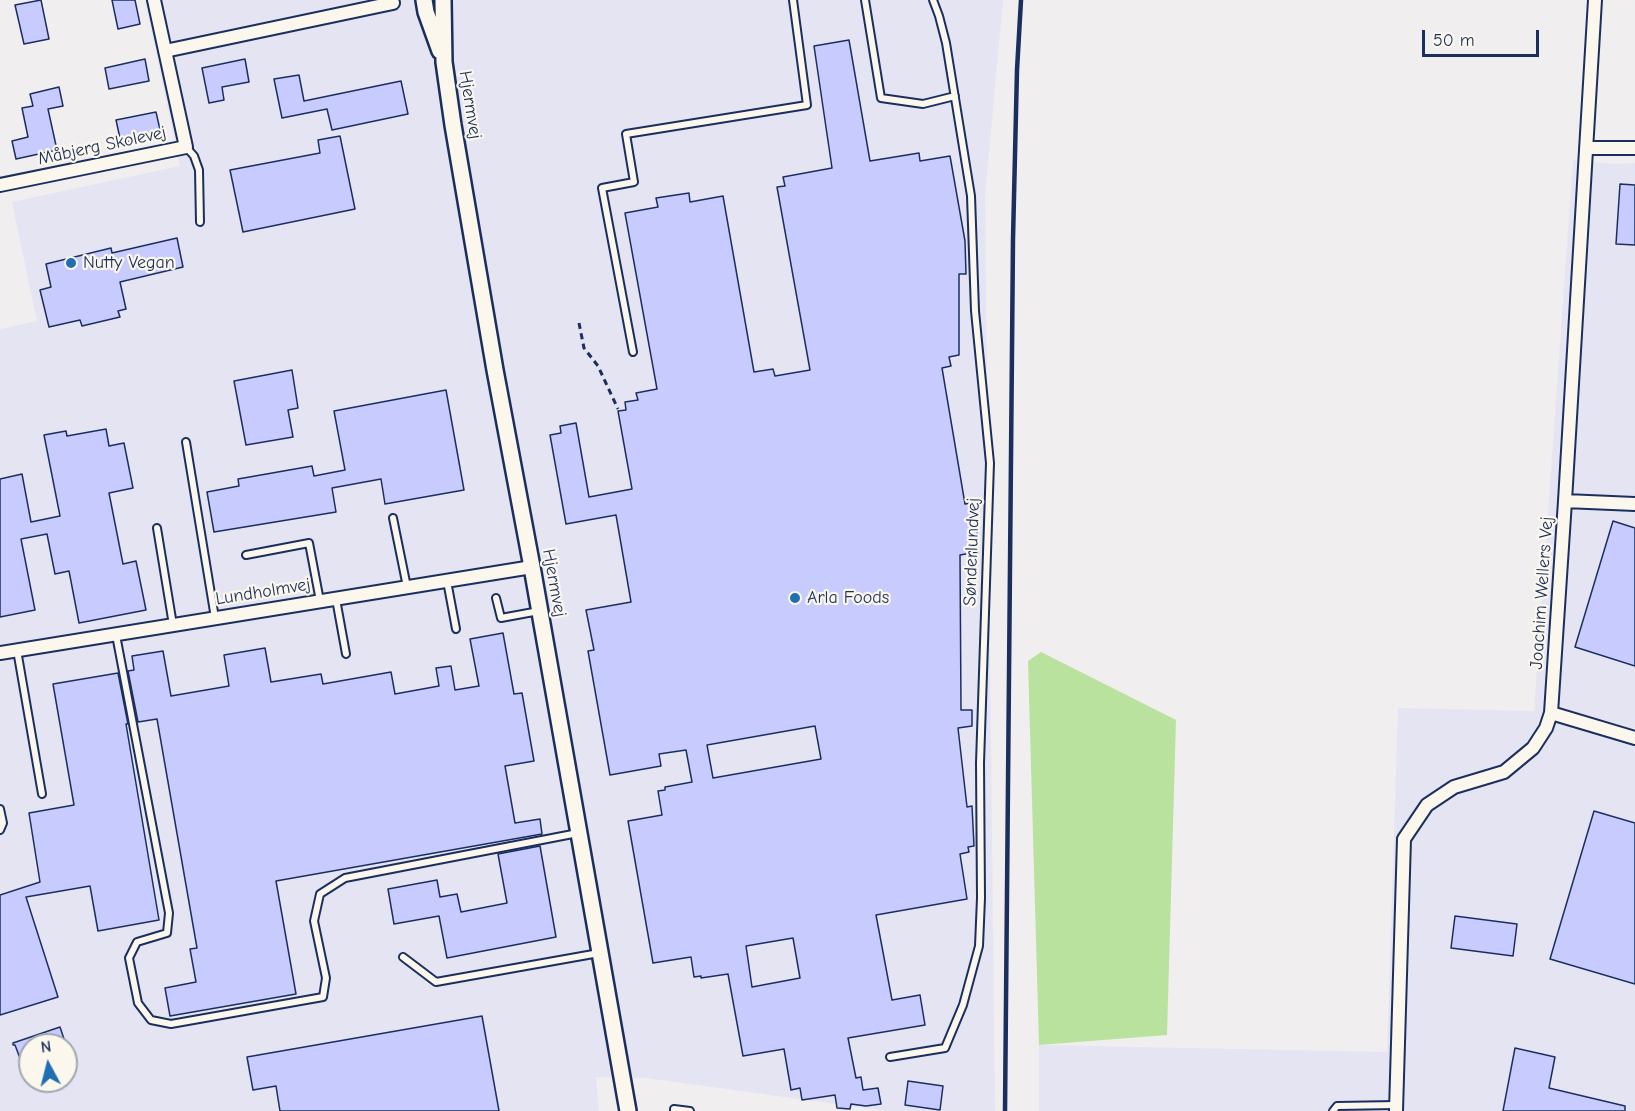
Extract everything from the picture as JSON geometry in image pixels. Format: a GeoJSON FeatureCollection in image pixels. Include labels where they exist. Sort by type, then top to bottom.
{"type":"FeatureCollection","features":[{"type":"Feature","properties":{"kind":"street","name":"Måbjerg Skolevej"},"geometry":{"type":"LineString","coordinates":[[0,185],[186,147],[154,0]]}},
{"type":"Feature","properties":{"kind":"street","name":"Hjermvej"},"geometry":{"type":"LineString","coordinates":[[424,0],[444,62]]}},
{"type":"Feature","properties":{"kind":"street","name":"Hjermvej"},"geometry":{"type":"LineString","coordinates":[[443,0],[444,62],[495,370],[628,1111]]}},
{"type":"Feature","properties":{"kind":"street","name":"Joachim Wellers Vej"},"geometry":{"type":"LineString","coordinates":[[1396,1108],[1404,839],[1427,805],[1454,787],[1504,772],[1533,748],[1546,728],[1551,713],[1594,0]]}},
{"type":"Feature","properties":{"kind":"street"},"geometry":{"type":"LineString","coordinates":[[165,51],[393,3]]}},
{"type":"Feature","properties":{"kind":"street"},"geometry":{"type":"LineString","coordinates":[[1586,148],[1635,148]]}},
{"type":"Feature","properties":{"kind":"street"},"geometry":{"type":"LineString","coordinates":[[1565,501],[1635,504]]}},
{"type":"Feature","properties":{"kind":"street","name":"Lundholmvej"},"geometry":{"type":"LineString","coordinates":[[0,653],[532,567]]}},
{"type":"Feature","properties":{"kind":"street"},"geometry":{"type":"LineString","coordinates":[[1551,713],[1635,738]]}},
{"type":"Feature","properties":{"kind":"lane"},"geometry":{"type":"LineString","coordinates":[[633,352],[602,188],[634,182],[626,134],[807,105],[793,0]]}},
{"type":"Feature","properties":{"kind":"lane"},"geometry":{"type":"LineString","coordinates":[[865,0],[881,98],[922,104],[955,96]]}},
{"type":"Feature","properties":{"kind":"lane","name":"Sønderlundvej"},"geometry":{"type":"LineString","coordinates":[[890,1057],[945,1048],[963,1005],[979,946],[981,898],[980,763],[990,463],[975,311],[971,196],[946,43],[933,0]]}},
{"type":"Feature","properties":{"kind":"lane"},"geometry":{"type":"LineString","coordinates":[[186,147],[194,156],[199,170],[200,222]]}},
{"type":"Feature","properties":{"kind":"lane"},"geometry":{"type":"LineString","coordinates":[[186,441],[215,618]]}},
{"type":"Feature","properties":{"kind":"lane"},"geometry":{"type":"LineString","coordinates":[[393,518],[407,587]]}},
{"type":"Feature","properties":{"kind":"lane"},"geometry":{"type":"LineString","coordinates":[[157,528],[173,625]]}},
{"type":"Feature","properties":{"kind":"lane"},"geometry":{"type":"LineString","coordinates":[[246,555],[309,543],[320,602]]}},
{"type":"Feature","properties":{"kind":"lane"},"geometry":{"type":"LineString","coordinates":[[447,581],[456,629]]}},
{"type":"Feature","properties":{"kind":"lane"},"geometry":{"type":"LineString","coordinates":[[496,598],[501,618],[539,611]]}},
{"type":"Feature","properties":{"kind":"lane"},"geometry":{"type":"LineString","coordinates":[[336,599],[346,654]]}},
{"type":"Feature","properties":{"kind":"lane"},"geometry":{"type":"LineString","coordinates":[[116,634],[169,913],[167,933],[137,942],[129,958],[138,1003],[151,1020],[171,1024],[323,996],[326,978],[314,921],[320,894],[345,878],[579,832]]}},
{"type":"Feature","properties":{"kind":"lane"},"geometry":{"type":"LineString","coordinates":[[17,650],[42,794]]}},
{"type":"Feature","properties":{"kind":"lane"},"geometry":{"type":"LineString","coordinates":[[0,809],[3,823],[0,830]]}},
{"type":"Feature","properties":{"kind":"lane"},"geometry":{"type":"LineString","coordinates":[[403,957],[436,982],[600,953]]}},
{"type":"Feature","properties":{"kind":"lane"},"geometry":{"type":"LineString","coordinates":[[1333,1111],[1337,1106],[1396,1108]]}},
{"type":"Feature","properties":{"kind":"lane"},"geometry":{"type":"LineString","coordinates":[[674,1111],[674,1109],[690,1111]]}},
{"type":"Feature","properties":{"kind":"path"},"geometry":{"type":"LineString","coordinates":[[579,323],[584,348],[598,366],[618,409]]}},
{"type":"Feature","properties":{"kind":"shaded area"},"geometry":{"type":"Polygon","coordinates":[[[145,0],[1003,0],[985,196],[995,1111],[887,1111],[646,1078],[596,1077],[599,1111],[0,1111],[0,329],[37,321],[12,202],[180,166],[145,0]]]}},
{"type":"Feature","properties":{"kind":"shaded area"},"geometry":{"type":"Polygon","coordinates":[[[1573,160],[1614,164],[1635,163],[1635,1111],[1039,1111],[1039,1045],[1387,1052],[1398,708],[1534,711],[1573,160]]]}},
{"type":"Feature","properties":{"kind":"green space"},"geometry":{"type":"Polygon","coordinates":[[[1041,652],[1176,720],[1167,1035],[1039,1045],[1028,661],[1041,652]]]}},
{"type":"Feature","properties":{"kind":"building"},"geometry":{"type":"Polygon","coordinates":[[[41,0],[49,39],[24,44],[15,5],[41,0]]]}},
{"type":"Feature","properties":{"kind":"building"},"geometry":{"type":"Polygon","coordinates":[[[112,0],[135,0],[140,24],[118,29],[112,0]]]}},
{"type":"Feature","properties":{"kind":"building","name":"Arla Foods"},"geometry":{"type":"Polygon","coordinates":[[[849,40],[870,161],[919,153],[920,161],[950,156],[965,241],[966,274],[959,274],[959,355],[949,357],[951,366],[942,368],[965,504],[977,502],[977,552],[960,555],[961,710],[972,710],[972,726],[958,728],[967,807],[972,806],[974,846],[968,847],[969,852],[960,854],[967,899],[876,915],[892,1000],[920,995],[925,1025],[848,1038],[856,1078],[861,1077],[863,1090],[878,1088],[881,1104],[866,1106],[851,1104],[850,1109],[837,1108],[835,1095],[802,1100],[800,1088],[791,1090],[784,1049],[743,1056],[728,974],[694,977],[691,957],[653,963],[628,821],[662,815],[658,791],[665,790],[665,787],[692,782],[686,750],[659,754],[661,766],[610,775],[588,651],[594,650],[586,610],[631,602],[616,515],[566,524],[550,435],[561,433],[560,426],[576,423],[589,497],[632,489],[618,411],[626,410],[625,402],[638,400],[636,393],[657,389],[625,213],[658,207],[656,198],[689,193],[690,202],[723,196],[754,372],[773,369],[775,376],[810,370],[777,187],[785,186],[783,177],[832,168],[814,46],[849,40]],[[815,726],[707,745],[713,778],[821,759],[815,726]],[[793,938],[746,946],[752,987],[800,978],[793,938]]]}},
{"type":"Feature","properties":{"kind":"building"},"geometry":{"type":"Polygon","coordinates":[[[145,59],[149,81],[109,89],[105,68],[145,59]]]}},
{"type":"Feature","properties":{"kind":"building"},"geometry":{"type":"Polygon","coordinates":[[[245,59],[249,82],[222,87],[224,100],[209,103],[202,68],[245,59]]]}},
{"type":"Feature","properties":{"kind":"building"},"geometry":{"type":"Polygon","coordinates":[[[299,75],[304,101],[401,81],[408,114],[332,130],[327,109],[282,118],[274,79],[299,75]]]}},
{"type":"Feature","properties":{"kind":"building"},"geometry":{"type":"Polygon","coordinates":[[[59,87],[63,106],[48,109],[57,150],[16,159],[12,141],[28,137],[22,108],[33,106],[30,94],[59,87]]]}},
{"type":"Feature","properties":{"kind":"building"},"geometry":{"type":"Polygon","coordinates":[[[156,112],[161,134],[121,143],[116,120],[156,112]]]}},
{"type":"Feature","properties":{"kind":"building"},"geometry":{"type":"Polygon","coordinates":[[[340,136],[355,209],[243,232],[230,170],[320,153],[318,140],[340,136]]]}},
{"type":"Feature","properties":{"kind":"building"},"geometry":{"type":"Polygon","coordinates":[[[1620,184],[1635,185],[1635,245],[1616,244],[1620,184]]]}},
{"type":"Feature","properties":{"kind":"building"},"geometry":{"type":"Polygon","coordinates":[[[177,238],[183,267],[120,282],[126,309],[118,311],[120,317],[82,326],[80,320],[49,327],[40,290],[51,287],[46,264],[111,248],[112,253],[177,238]]]}},
{"type":"Feature","properties":{"kind":"building"},"geometry":{"type":"Polygon","coordinates":[[[292,370],[298,408],[288,410],[293,437],[246,445],[234,381],[292,370]]]}},
{"type":"Feature","properties":{"kind":"building"},"geometry":{"type":"Polygon","coordinates":[[[446,390],[464,490],[385,504],[381,479],[332,488],[336,512],[214,532],[207,492],[239,486],[238,479],[312,466],[314,476],[345,470],[334,411],[446,390]]]}},
{"type":"Feature","properties":{"kind":"building"},"geometry":{"type":"Polygon","coordinates":[[[106,429],[109,446],[124,443],[133,488],[109,493],[123,564],[136,561],[146,610],[79,623],[69,571],[55,574],[47,534],[21,539],[35,610],[0,617],[0,479],[22,474],[31,522],[60,516],[44,435],[66,431],[67,436],[106,429]]]}},
{"type":"Feature","properties":{"kind":"building"},"geometry":{"type":"Polygon","coordinates":[[[1613,521],[1635,528],[1635,666],[1575,647],[1613,521]]]}},
{"type":"Feature","properties":{"kind":"building"},"geometry":{"type":"Polygon","coordinates":[[[503,633],[514,694],[522,693],[534,761],[505,766],[515,823],[540,819],[542,834],[276,881],[296,994],[170,1016],[165,988],[196,982],[190,949],[197,948],[157,719],[138,722],[128,671],[134,670],[132,656],[163,651],[171,696],[229,686],[224,655],[265,648],[271,682],[321,674],[323,684],[391,672],[395,694],[439,686],[436,668],[451,666],[455,690],[479,686],[470,639],[503,633]]]}},
{"type":"Feature","properties":{"kind":"building"},"geometry":{"type":"Polygon","coordinates":[[[118,673],[159,920],[98,931],[90,886],[26,897],[58,997],[0,1015],[0,895],[40,882],[29,813],[74,805],[53,684],[118,673]]]}},
{"type":"Feature","properties":{"kind":"building"},"geometry":{"type":"Polygon","coordinates":[[[1594,811],[1635,823],[1635,984],[1550,959],[1594,811]]]}},
{"type":"Feature","properties":{"kind":"building"},"geometry":{"type":"Polygon","coordinates":[[[540,846],[556,937],[447,958],[439,916],[394,924],[388,889],[437,880],[440,897],[457,894],[461,912],[507,903],[498,854],[540,846]]]}},
{"type":"Feature","properties":{"kind":"building"},"geometry":{"type":"Polygon","coordinates":[[[1455,916],[1517,924],[1513,956],[1451,948],[1455,916]]]}},
{"type":"Feature","properties":{"kind":"building"},"geometry":{"type":"Polygon","coordinates":[[[482,1016],[499,1111],[280,1111],[276,1086],[253,1090],[247,1057],[482,1016]]]}},
{"type":"Feature","properties":{"kind":"building"},"geometry":{"type":"Polygon","coordinates":[[[60,1027],[62,1033],[42,1033],[60,1027]]]}},
{"type":"Feature","properties":{"kind":"building"},"geometry":{"type":"Polygon","coordinates":[[[18,1041],[18,1053],[13,1045],[18,1041]]]}},
{"type":"Feature","properties":{"kind":"building"},"geometry":{"type":"Polygon","coordinates":[[[1515,1048],[1555,1057],[1549,1088],[1625,1106],[1625,1111],[1503,1111],[1515,1048]]]}},
{"type":"Feature","properties":{"kind":"building"},"geometry":{"type":"Polygon","coordinates":[[[908,1081],[943,1086],[940,1110],[905,1105],[908,1081]]]}},
{"type":"Feature","properties":{"kind":"railway"},"geometry":{"type":"LineString","coordinates":[[1005,1111],[1013,239],[1021,0]]}},
{"type":"Feature","properties":{"kind":"place","name":"Nutty Vegan"},"geometry":{"type":"Point","coordinates":[71,263]}},
{"type":"Feature","properties":{"kind":"place","name":"Arla Foods"},"geometry":{"type":"Point","coordinates":[795,598]}}]}
